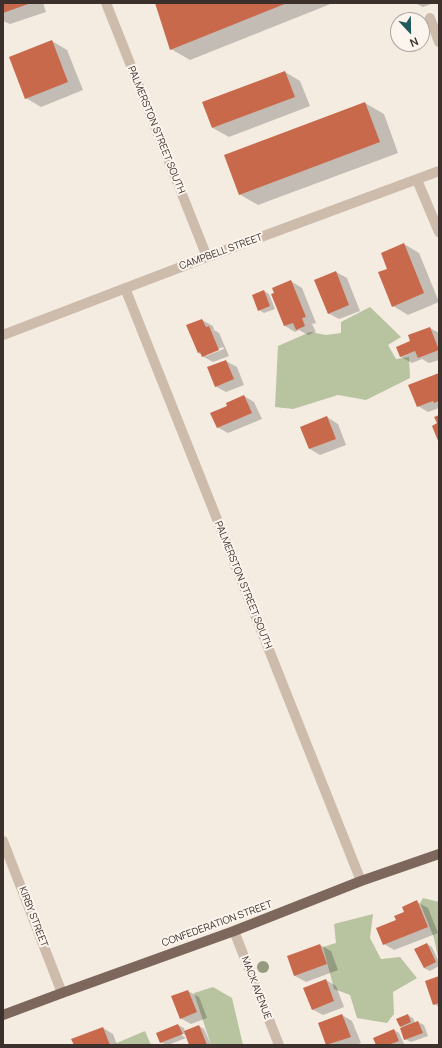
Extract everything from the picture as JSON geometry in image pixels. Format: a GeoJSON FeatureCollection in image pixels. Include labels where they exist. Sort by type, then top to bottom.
{"type":"FeatureCollection","features":[{"type":"Feature","properties":{"kind":"main road","name":"CONFEDERATION STREET"},"geometry":{"type":"LineString","coordinates":[[3,1015],[234,931],[361,881],[439,854]]}},
{"type":"Feature","properties":{"kind":"street","name":"PALMERSTON STREET SOUTH"},"geometry":{"type":"LineString","coordinates":[[106,3],[207,257]]}},
{"type":"Feature","properties":{"kind":"street"},"geometry":{"type":"LineString","coordinates":[[430,18],[439,42]]}},
{"type":"Feature","properties":{"kind":"street","name":"CAMPBELL STREET"},"geometry":{"type":"LineString","coordinates":[[3,335],[439,171]]}},
{"type":"Feature","properties":{"kind":"street"},"geometry":{"type":"LineString","coordinates":[[417,180],[439,232]]}},
{"type":"Feature","properties":{"kind":"street","name":"PALMERSTON STREET SOUTH"},"geometry":{"type":"LineString","coordinates":[[125,288],[361,881]]}},
{"type":"Feature","properties":{"kind":"street","name":"KIRBY STREET"},"geometry":{"type":"LineString","coordinates":[[3,841],[62,993]]}},
{"type":"Feature","properties":{"kind":"street","name":"MACK AVENUE"},"geometry":{"type":"LineString","coordinates":[[234,931],[278,1045]]}},
{"type":"Feature","properties":{"kind":"green space"},"geometry":{"type":"Polygon","coordinates":[[[370,307],[401,337],[388,345],[396,359],[409,357],[410,378],[366,400],[338,395],[293,409],[275,407],[278,346],[310,332],[326,335],[341,333],[341,322],[370,307]]]}},
{"type":"Feature","properties":{"kind":"green space"},"geometry":{"type":"Polygon","coordinates":[[[423,898],[439,902],[439,962],[434,938],[420,903],[423,898]]]}},
{"type":"Feature","properties":{"kind":"green space"},"geometry":{"type":"Polygon","coordinates":[[[373,914],[370,938],[381,959],[400,957],[417,978],[393,992],[394,1014],[387,1023],[357,1018],[350,995],[334,989],[323,947],[336,943],[334,924],[373,914]]]}},
{"type":"Feature","properties":{"kind":"green space"},"geometry":{"type":"Polygon","coordinates":[[[213,987],[232,998],[243,1045],[211,1045],[194,993],[213,987]]]}},
{"type":"Feature","properties":{"kind":"green space"},"geometry":{"type":"Polygon","coordinates":[[[145,1031],[151,1045],[112,1045],[145,1031]]]}},
{"type":"Feature","properties":{"kind":"building"},"geometry":{"type":"Polygon","coordinates":[[[3,3],[31,3],[3,13],[3,3]]]}},
{"type":"Feature","properties":{"kind":"building"},"geometry":{"type":"Polygon","coordinates":[[[155,3],[287,3],[170,50],[155,3]]]}},
{"type":"Feature","properties":{"kind":"building"},"geometry":{"type":"Polygon","coordinates":[[[52,40],[68,82],[25,99],[9,57],[52,40]]]}},
{"type":"Feature","properties":{"kind":"building"},"geometry":{"type":"Polygon","coordinates":[[[285,71],[295,97],[212,128],[202,102],[285,71]]]}},
{"type":"Feature","properties":{"kind":"building"},"geometry":{"type":"Polygon","coordinates":[[[365,102],[380,142],[239,195],[224,155],[365,102]]]}},
{"type":"Feature","properties":{"kind":"building"},"geometry":{"type":"Polygon","coordinates":[[[404,243],[424,293],[392,307],[378,272],[387,269],[381,253],[404,243]]]}},
{"type":"Feature","properties":{"kind":"building"},"geometry":{"type":"Polygon","coordinates":[[[336,271],[349,305],[328,314],[314,280],[336,271]]]}},
{"type":"Feature","properties":{"kind":"building"},"geometry":{"type":"Polygon","coordinates":[[[291,280],[306,317],[302,318],[305,326],[296,330],[293,323],[284,326],[271,294],[274,293],[272,288],[291,280]]]}},
{"type":"Feature","properties":{"kind":"building"},"geometry":{"type":"Polygon","coordinates":[[[264,290],[270,306],[258,311],[252,295],[264,290]]]}},
{"type":"Feature","properties":{"kind":"building"},"geometry":{"type":"Polygon","coordinates":[[[202,319],[206,327],[209,326],[219,350],[202,357],[200,352],[198,353],[186,325],[202,319]]]}},
{"type":"Feature","properties":{"kind":"building"},"geometry":{"type":"Polygon","coordinates":[[[430,327],[439,350],[418,358],[415,351],[400,357],[396,347],[410,341],[408,335],[430,327]]]}},
{"type":"Feature","properties":{"kind":"building"},"geometry":{"type":"Polygon","coordinates":[[[226,360],[234,379],[215,387],[207,367],[226,360]]]}},
{"type":"Feature","properties":{"kind":"building"},"geometry":{"type":"Polygon","coordinates":[[[439,373],[439,401],[434,403],[433,401],[417,407],[408,385],[439,373]]]}},
{"type":"Feature","properties":{"kind":"building"},"geometry":{"type":"Polygon","coordinates":[[[244,395],[252,413],[217,428],[210,413],[227,406],[226,403],[244,395]]]}},
{"type":"Feature","properties":{"kind":"building"},"geometry":{"type":"Polygon","coordinates":[[[439,415],[439,443],[432,426],[437,423],[434,417],[439,415]]]}},
{"type":"Feature","properties":{"kind":"building"},"geometry":{"type":"Polygon","coordinates":[[[327,416],[336,439],[309,449],[300,427],[327,416]]]}},
{"type":"Feature","properties":{"kind":"building"},"geometry":{"type":"Polygon","coordinates":[[[417,900],[428,927],[383,945],[376,928],[396,920],[394,916],[404,912],[402,907],[417,900]]]}},
{"type":"Feature","properties":{"kind":"building"},"geometry":{"type":"Polygon","coordinates":[[[427,943],[436,962],[424,968],[414,949],[427,943]]]}},
{"type":"Feature","properties":{"kind":"building"},"geometry":{"type":"Polygon","coordinates":[[[320,944],[327,964],[294,976],[287,956],[320,944]]]}},
{"type":"Feature","properties":{"kind":"building"},"geometry":{"type":"Polygon","coordinates":[[[439,976],[439,1003],[433,1005],[425,981],[439,976]]]}},
{"type":"Feature","properties":{"kind":"building"},"geometry":{"type":"Polygon","coordinates":[[[326,979],[334,1001],[312,1010],[303,988],[326,979]]]}},
{"type":"Feature","properties":{"kind":"building"},"geometry":{"type":"Polygon","coordinates":[[[188,990],[197,1012],[180,1019],[171,996],[188,990]]]}},
{"type":"Feature","properties":{"kind":"building"},"geometry":{"type":"Polygon","coordinates":[[[342,1014],[351,1037],[326,1045],[318,1023],[342,1014]]]}},
{"type":"Feature","properties":{"kind":"building"},"geometry":{"type":"Polygon","coordinates":[[[408,1014],[411,1022],[400,1027],[396,1019],[408,1014]]]}},
{"type":"Feature","properties":{"kind":"building"},"geometry":{"type":"Polygon","coordinates":[[[418,1021],[423,1033],[404,1040],[400,1028],[418,1021]]]}},
{"type":"Feature","properties":{"kind":"building"},"geometry":{"type":"Polygon","coordinates":[[[178,1024],[183,1034],[160,1043],[156,1033],[178,1024]]]}},
{"type":"Feature","properties":{"kind":"building"},"geometry":{"type":"Polygon","coordinates":[[[199,1025],[207,1045],[189,1045],[184,1031],[199,1025]]]}},
{"type":"Feature","properties":{"kind":"building"},"geometry":{"type":"Polygon","coordinates":[[[103,1027],[110,1045],[74,1045],[71,1039],[103,1027]]]}},
{"type":"Feature","properties":{"kind":"building"},"geometry":{"type":"Polygon","coordinates":[[[394,1029],[399,1041],[388,1045],[376,1045],[373,1038],[394,1029]]]}}]}
